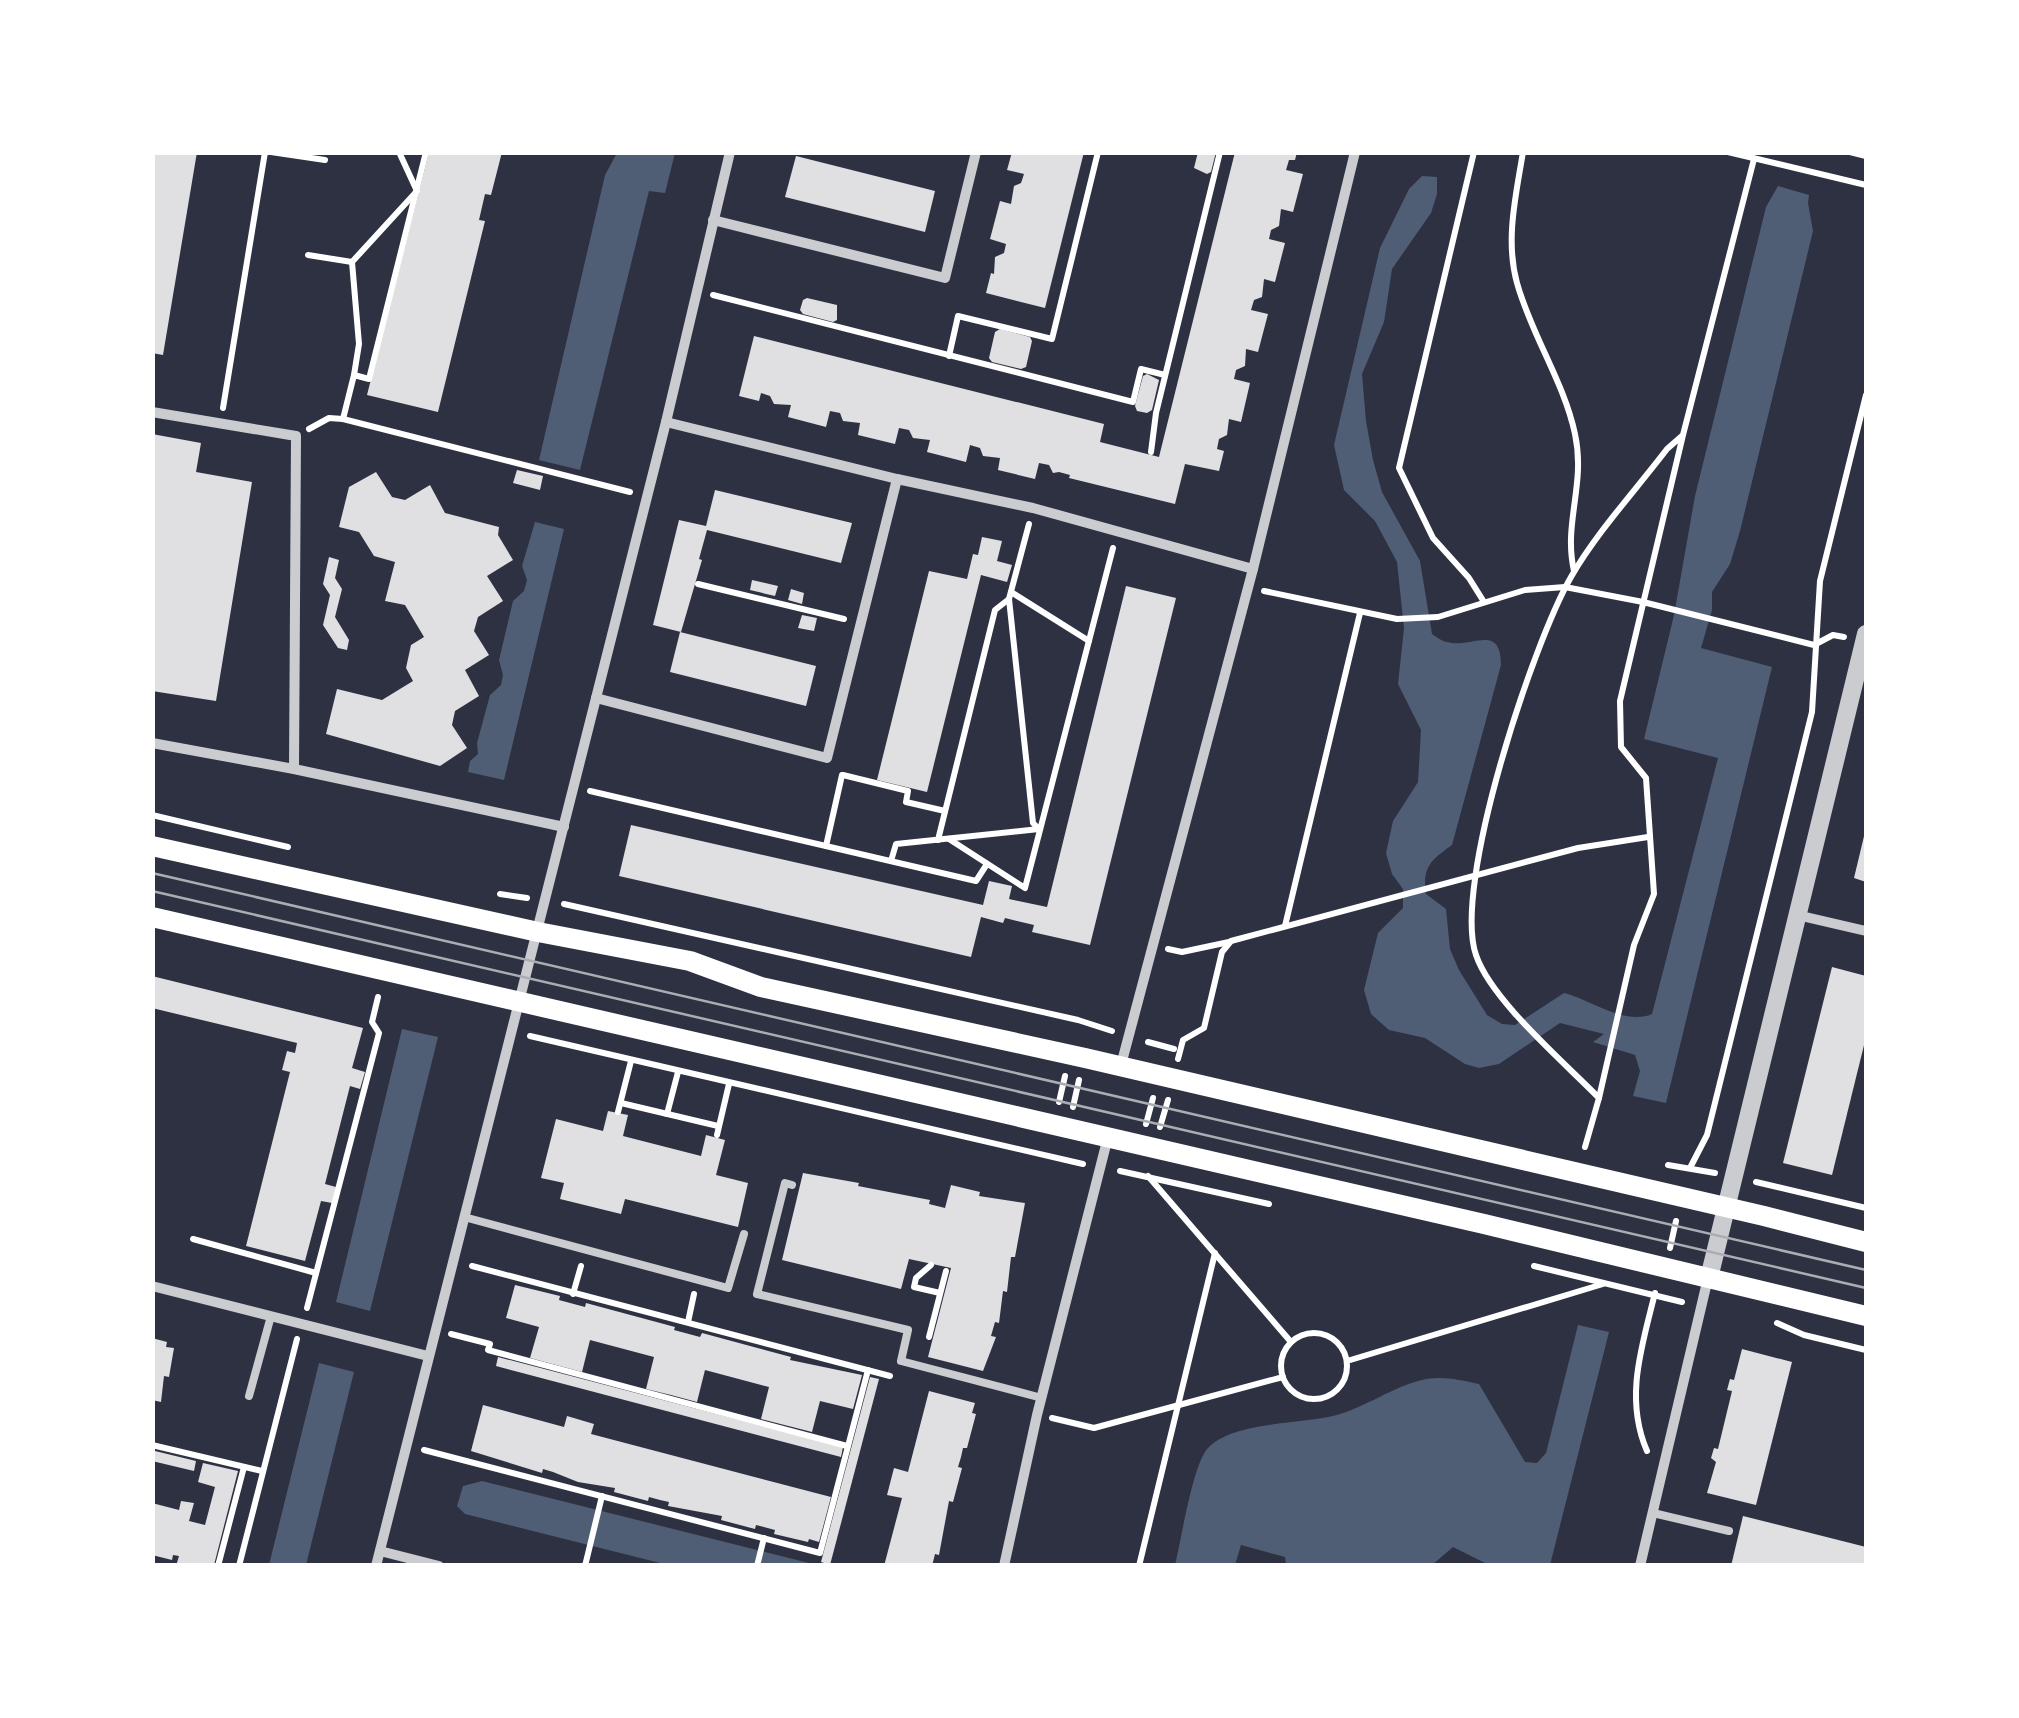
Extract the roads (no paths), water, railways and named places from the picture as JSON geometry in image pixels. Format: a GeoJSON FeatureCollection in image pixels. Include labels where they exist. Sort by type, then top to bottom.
{"type":"FeatureCollection","features":[{"type":"Feature","properties":{"kind":"main road"},"geometry":{"type":"LineString","coordinates":[[152,846],[538,932],[690,961],[761,988],[1077,1056],[1866,1242]]}},
{"type":"Feature","properties":{"kind":"main road"},"geometry":{"type":"LineString","coordinates":[[152,917],[518,999],[1866,1316]]}},
{"type":"Feature","properties":{"kind":"street"},"geometry":{"type":"LineString","coordinates":[[376,1566],[666,422],[730,152]]}},
{"type":"Feature","properties":{"kind":"street"},"geometry":{"type":"LineString","coordinates":[[714,220],[946,278],[976,152]]}},
{"type":"Feature","properties":{"kind":"street"},"geometry":{"type":"LineString","coordinates":[[1120,1066],[1253,569],[1356,152]]}},
{"type":"Feature","properties":{"kind":"street"},"geometry":{"type":"LineString","coordinates":[[152,412],[296,436],[294,768]]}},
{"type":"Feature","properties":{"kind":"street"},"geometry":{"type":"LineString","coordinates":[[666,422],[1033,508],[1253,569]]}},
{"type":"Feature","properties":{"kind":"street"},"geometry":{"type":"LineString","coordinates":[[596,698],[827,758],[898,479]]}},
{"type":"Feature","properties":{"kind":"street"},"geometry":{"type":"LineString","coordinates":[[1640,1566],[1866,634]]}},
{"type":"Feature","properties":{"kind":"street"},"geometry":{"type":"LineString","coordinates":[[152,743],[294,768],[564,827]]}},
{"type":"Feature","properties":{"kind":"street"},"geometry":{"type":"LineString","coordinates":[[1797,915],[1866,932]]}},
{"type":"Feature","properties":{"kind":"street"},"geometry":{"type":"LineString","coordinates":[[1004,1566],[1108,1137]]}},
{"type":"Feature","properties":{"kind":"street"},"geometry":{"type":"LineString","coordinates":[[152,1286],[428,1356]]}},
{"type":"Feature","properties":{"kind":"street"},"geometry":{"type":"LineString","coordinates":[[380,1551],[439,1566]]}},
{"type":"Feature","properties":{"kind":"lane"},"geometry":{"type":"LineString","coordinates":[[792,1185],[784,1183],[757,1294],[908,1330],[900,1361],[1042,1398]]}},
{"type":"Feature","properties":{"kind":"lane"},"geometry":{"type":"LineString","coordinates":[[463,1217],[728,1288],[744,1234]]}},
{"type":"Feature","properties":{"kind":"lane"},"geometry":{"type":"LineString","coordinates":[[249,1396],[271,1316]]}},
{"type":"Feature","properties":{"kind":"lane"},"geometry":{"type":"LineString","coordinates":[[1654,1513],[1729,1531]]}},
{"type":"Feature","properties":{"kind":"water"},"geometry":{"type":"Polygon","coordinates":[[[617,153],[675,153],[665,193],[649,191],[580,470],[539,460],[605,175],[617,153]]]}},
{"type":"Feature","properties":{"kind":"water"},"geometry":{"type":"Polygon","coordinates":[[[1422,176],[1437,177],[1437,194],[1431,213],[1392,269],[1384,322],[1362,374],[1366,421],[1382,492],[1420,561],[1432,634],[1456,643],[1490,641],[1500,652],[1501,665],[1452,845],[1430,865],[1425,885],[1426,894],[1446,909],[1450,949],[1487,1015],[1502,1024],[1515,1025],[1564,993],[1630,1017],[1652,1014],[1718,758],[1644,739],[1674,615],[1695,496],[1766,207],[1778,186],[1809,195],[1813,231],[1740,531],[1730,564],[1712,592],[1712,610],[1701,648],[1772,667],[1666,1103],[1633,1096],[1640,1071],[1635,1055],[1593,1042],[1604,1034],[1560,1023],[1499,1064],[1479,1068],[1465,1064],[1425,1038],[1389,1030],[1371,1014],[1364,990],[1378,933],[1403,908],[1403,889],[1392,874],[1386,853],[1393,821],[1418,782],[1421,730],[1398,684],[1404,628],[1397,562],[1375,521],[1344,490],[1334,445],[1380,248],[1409,189],[1422,176]]]}},
{"type":"Feature","properties":{"kind":"water"},"geometry":{"type":"Polygon","coordinates":[[[535,522],[564,529],[504,780],[468,772],[470,761],[478,754],[477,743],[490,695],[501,685],[499,660],[513,601],[524,591],[527,580],[522,566],[535,522]]]}},
{"type":"Feature","properties":{"kind":"water"},"geometry":{"type":"Polygon","coordinates":[[[402,1029],[438,1037],[370,1311],[336,1302],[402,1029]]]}},
{"type":"Feature","properties":{"kind":"water"},"geometry":{"type":"Polygon","coordinates":[[[1578,1325],[1609,1332],[1550,1565],[1489,1565],[1453,1547],[1432,1565],[1286,1565],[1285,1557],[1241,1545],[1235,1565],[1175,1565],[1203,1456],[1219,1439],[1249,1429],[1333,1416],[1414,1382],[1433,1378],[1479,1384],[1525,1462],[1537,1463],[1546,1453],[1578,1325]]]}},
{"type":"Feature","properties":{"kind":"water"},"geometry":{"type":"Polygon","coordinates":[[[319,1363],[354,1372],[306,1565],[269,1565],[319,1363]]]}},
{"type":"Feature","properties":{"kind":"water"},"geometry":{"type":"Polygon","coordinates":[[[482,1481],[817,1565],[668,1565],[465,1514],[457,1506],[463,1486],[482,1481]]]}},
{"type":"Feature","properties":{"kind":"tram line"},"geometry":{"type":"LineString","coordinates":[[152,873],[1866,1270]]}},
{"type":"Feature","properties":{"kind":"tram line"},"geometry":{"type":"LineString","coordinates":[[152,891],[1866,1288]]}}]}
